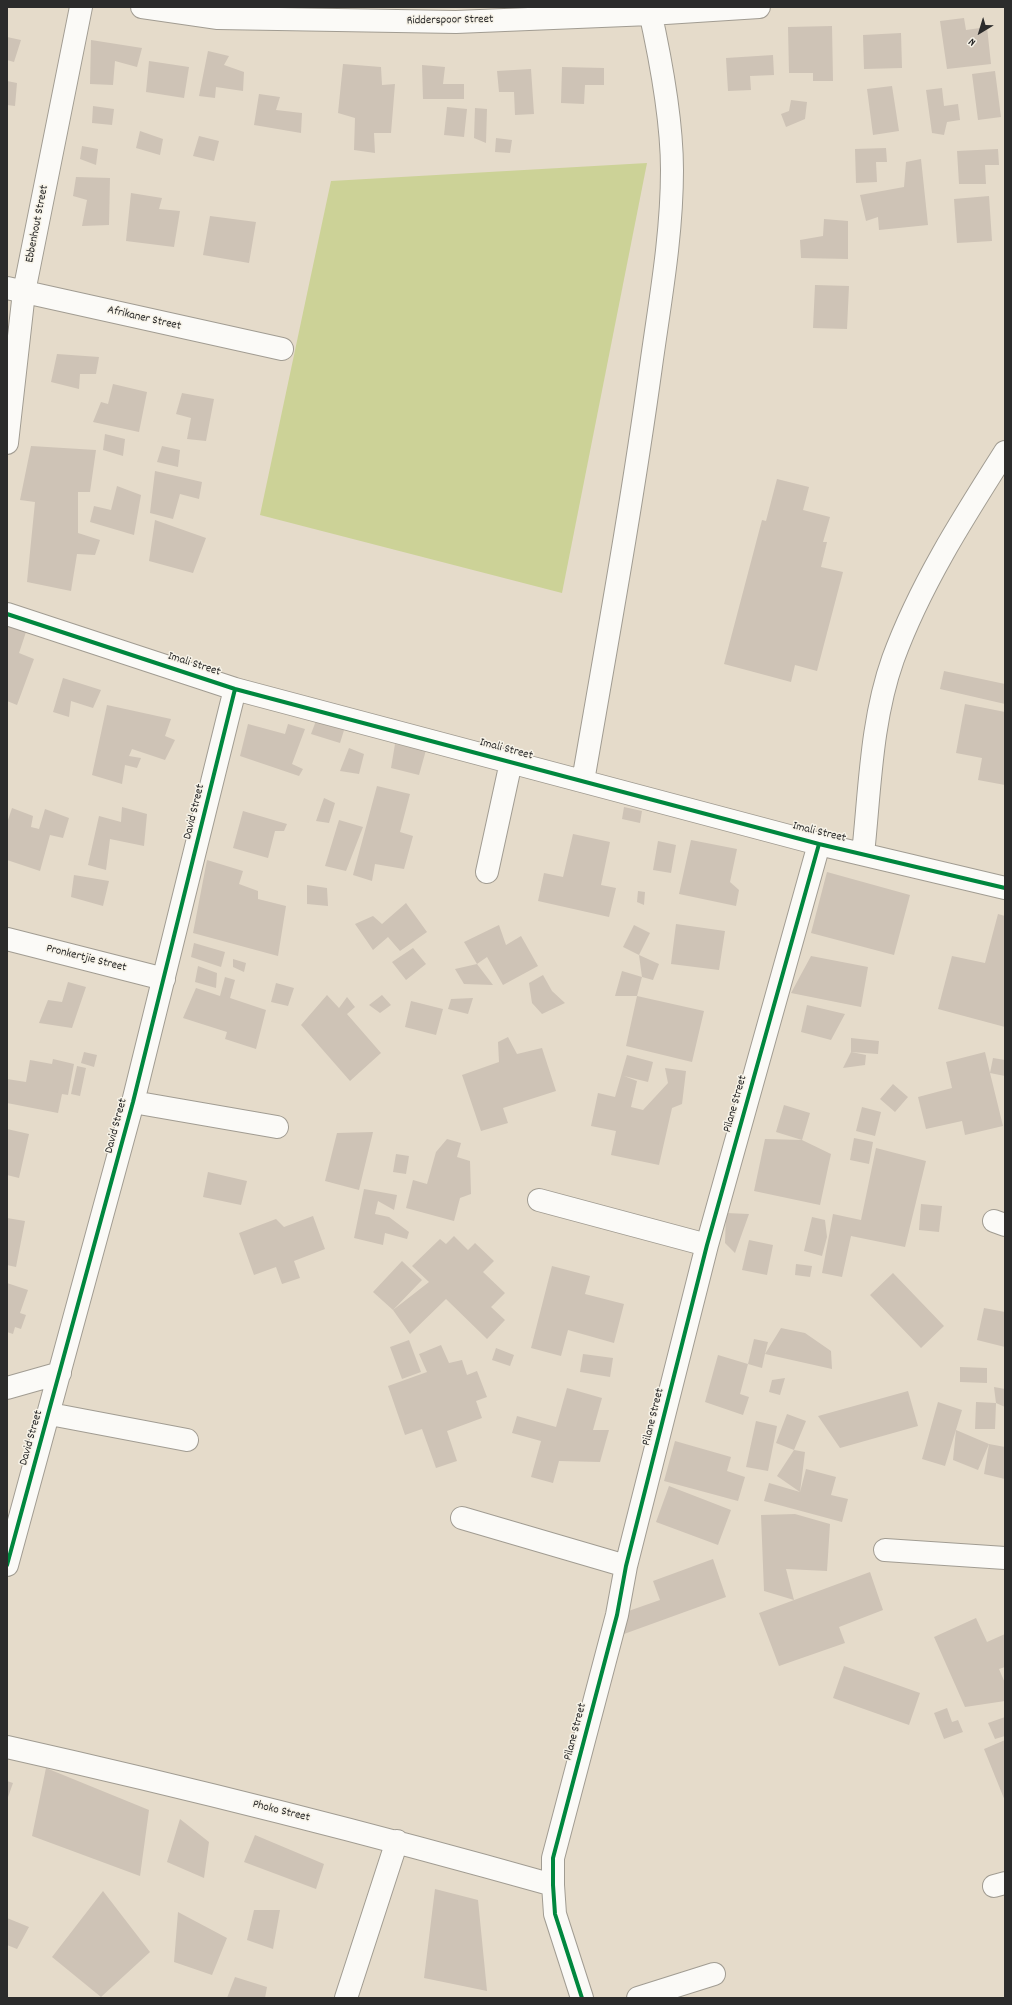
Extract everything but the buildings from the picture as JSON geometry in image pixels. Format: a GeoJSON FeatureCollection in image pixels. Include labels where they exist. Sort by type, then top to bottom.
{"type":"FeatureCollection","features":[{"type":"Feature","properties":{"kind":"street","name":"Ebbenhout Street"},"geometry":{"type":"LineString","coordinates":[[7,443],[16,290],[81,7]]}},
{"type":"Feature","properties":{"kind":"street","name":"Ridderspoor Street"},"geometry":{"type":"LineString","coordinates":[[142,7],[218,18],[456,22],[650,11],[759,7]]}},
{"type":"Feature","properties":{"kind":"street"},"geometry":{"type":"LineString","coordinates":[[583,781],[636,473],[670,215],[672,170],[670,134],[650,11]]}},
{"type":"Feature","properties":{"kind":"street","name":"Afrikaner Street"},"geometry":{"type":"LineString","coordinates":[[16,290],[282,350]]}},
{"type":"Feature","properties":{"kind":"street"},"geometry":{"type":"LineString","coordinates":[[863,854],[876,725],[893,660],[910,617],[940,558],[1005,452]]}},
{"type":"Feature","properties":{"kind":"street","name":"Imali Street"},"geometry":{"type":"LineString","coordinates":[[7,614],[235,689],[820,844],[1005,888]]}},
{"type":"Feature","properties":{"kind":"street","name":"David Street"},"geometry":{"type":"LineString","coordinates":[[7,1565],[50,1414],[133,1102],[235,689]]}},
{"type":"Feature","properties":{"kind":"street"},"geometry":{"type":"LineString","coordinates":[[487,872],[511,762]]}},
{"type":"Feature","properties":{"kind":"street","name":"Pilane Street"},"geometry":{"type":"LineString","coordinates":[[582,1998],[555,1914],[552,1885],[554,1858],[617,1615],[626,1566],[707,1245],[820,844]]}},
{"type":"Feature","properties":{"kind":"street","name":"Pronkertjie Street"},"geometry":{"type":"LineString","coordinates":[[7,939],[164,979]]}},
{"type":"Feature","properties":{"kind":"street"},"geometry":{"type":"LineString","coordinates":[[133,1102],[277,1127]]}},
{"type":"Feature","properties":{"kind":"street"},"geometry":{"type":"LineString","coordinates":[[539,1200],[707,1245]]}},
{"type":"Feature","properties":{"kind":"street"},"geometry":{"type":"LineString","coordinates":[[7,1388],[60,1373]]}},
{"type":"Feature","properties":{"kind":"street"},"geometry":{"type":"LineString","coordinates":[[50,1414],[187,1440]]}},
{"type":"Feature","properties":{"kind":"street"},"geometry":{"type":"LineString","coordinates":[[462,1518],[626,1566]]}},
{"type":"Feature","properties":{"kind":"street"},"geometry":{"type":"LineString","coordinates":[[885,1550],[1005,1558]]}},
{"type":"Feature","properties":{"kind":"street","name":"Phoko Street"},"geometry":{"type":"LineString","coordinates":[[7,1748],[151,1779],[397,1841],[552,1885]]}},
{"type":"Feature","properties":{"kind":"street"},"geometry":{"type":"LineString","coordinates":[[346,1998],[397,1841]]}},
{"type":"Feature","properties":{"kind":"street"},"geometry":{"type":"LineString","coordinates":[[638,1998],[714,1974]]}},
{"type":"Feature","properties":{"kind":"green space"},"geometry":{"type":"Polygon","coordinates":[[[647,163],[562,593],[260,515],[331,181],[647,163]]]}},
{"type":"Feature","properties":{"kind":"cycle path"},"geometry":{"type":"LineString","coordinates":[[7,614],[235,689],[819,844],[1005,888]]}},
{"type":"Feature","properties":{"kind":"cycle path"},"geometry":{"type":"LineString","coordinates":[[7,1565],[133,1102],[235,689]]}},
{"type":"Feature","properties":{"kind":"cycle path"},"geometry":{"type":"LineString","coordinates":[[582,1998],[555,1914],[553,1858],[617,1615],[626,1566],[707,1245],[819,844]]}}]}
